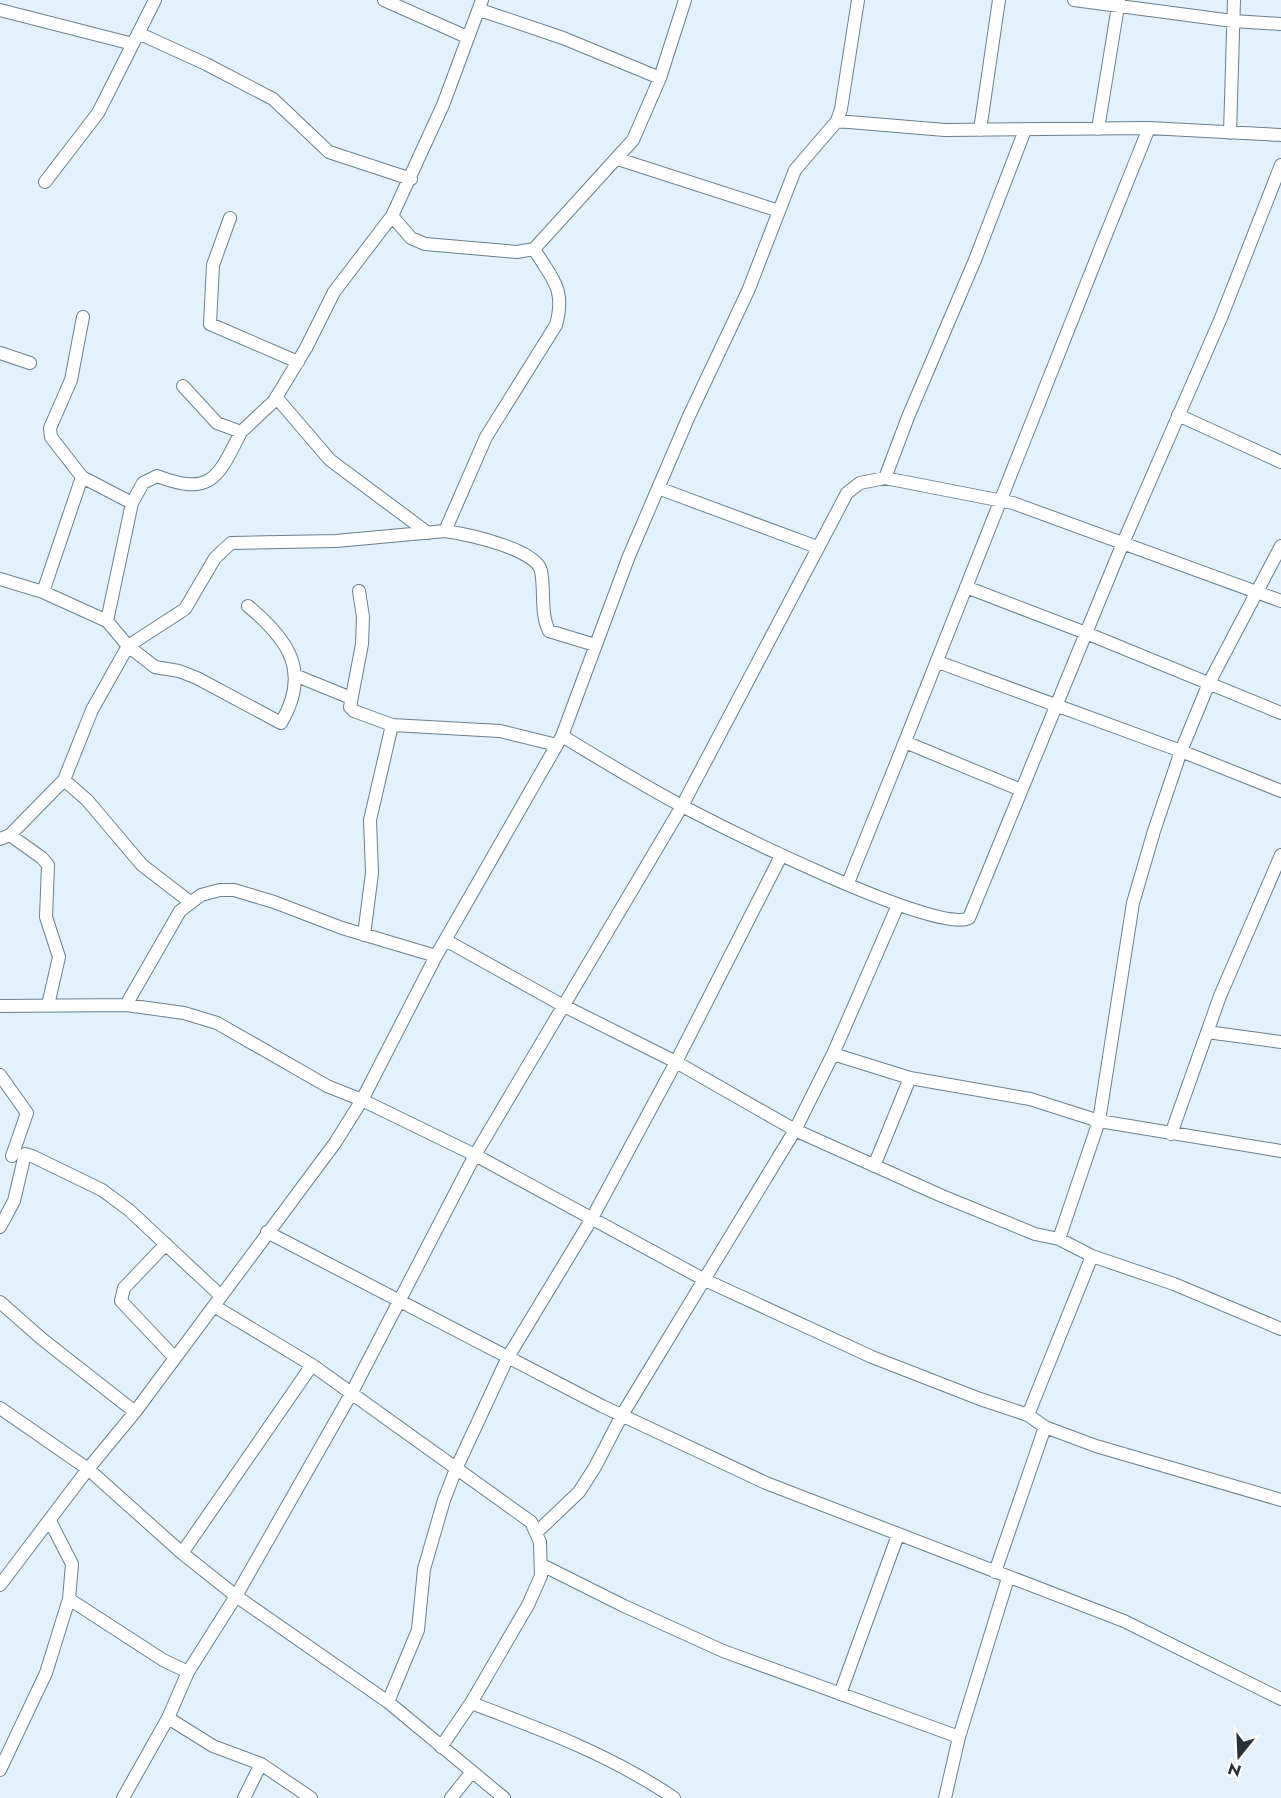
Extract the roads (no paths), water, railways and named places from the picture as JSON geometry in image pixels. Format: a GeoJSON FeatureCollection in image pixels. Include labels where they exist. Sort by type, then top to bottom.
{"type":"FeatureCollection","features":[{"type":"Feature","properties":{"kind":"street"},"geometry":{"type":"LineString","coordinates":[[45,182],[98,113],[155,0]]}},
{"type":"Feature","properties":{"kind":"street"},"geometry":{"type":"LineString","coordinates":[[384,0],[467,37]]}},
{"type":"Feature","properties":{"kind":"street"},"geometry":{"type":"LineString","coordinates":[[392,216],[411,237],[425,244],[517,252],[534,249],[633,140],[660,78],[685,0]]}},
{"type":"Feature","properties":{"kind":"street"},"geometry":{"type":"LineString","coordinates":[[0,1585],[88,1469],[135,1412],[335,1143],[362,1100],[436,956],[447,941],[559,741],[658,488],[748,291],[795,170],[837,121],[841,109],[858,0]]}},
{"type":"Feature","properties":{"kind":"street"},"geometry":{"type":"LineString","coordinates":[[980,130],[999,0]]}},
{"type":"Feature","properties":{"kind":"street"},"geometry":{"type":"LineString","coordinates":[[1074,0],[1119,3],[1233,21],[1281,24]]}},
{"type":"Feature","properties":{"kind":"street"},"geometry":{"type":"LineString","coordinates":[[1230,133],[1234,0]]}},
{"type":"Feature","properties":{"kind":"street"},"geometry":{"type":"LineString","coordinates":[[1098,129],[1119,3]]}},
{"type":"Feature","properties":{"kind":"street"},"geometry":{"type":"LineString","coordinates":[[108,621],[132,503],[143,483],[157,476],[181,485],[210,481],[222,469],[241,432],[276,397],[298,362],[334,292],[392,216],[411,179],[443,105],[481,5],[660,78]]}},
{"type":"Feature","properties":{"kind":"street"},"geometry":{"type":"LineString","coordinates":[[0,10],[135,38],[206,64],[273,99],[329,152],[411,179]]}},
{"type":"Feature","properties":{"kind":"street"},"geometry":{"type":"LineString","coordinates":[[837,121],[945,130],[1149,128],[1281,135]]}},
{"type":"Feature","properties":{"kind":"street"},"geometry":{"type":"LineString","coordinates":[[848,883],[938,662],[998,500],[1149,128]]}},
{"type":"Feature","properties":{"kind":"street"},"geometry":{"type":"LineString","coordinates":[[885,478],[908,417],[975,260],[1025,130]]}},
{"type":"Feature","properties":{"kind":"street"},"geometry":{"type":"LineString","coordinates":[[618,159],[779,212]]}},
{"type":"Feature","properties":{"kind":"street"},"geometry":{"type":"LineString","coordinates":[[359,591],[363,617],[362,644],[351,698],[350,707],[354,711],[392,725],[500,731],[559,741],[781,855],[898,906],[957,921],[969,918],[1123,543],[1221,318],[1281,165]]}},
{"type":"Feature","properties":{"kind":"street"},"geometry":{"type":"LineString","coordinates":[[230,218],[213,265],[210,324],[298,362]]}},
{"type":"Feature","properties":{"kind":"street"},"geometry":{"type":"LineString","coordinates":[[445,531],[486,436],[556,325],[560,309],[560,291],[534,249]]}},
{"type":"Feature","properties":{"kind":"street"},"geometry":{"type":"LineString","coordinates":[[84,317],[71,380],[49,432],[54,442],[82,477],[132,503]]}},
{"type":"Feature","properties":{"kind":"street"},"geometry":{"type":"LineString","coordinates":[[0,353],[30,363]]}},
{"type":"Feature","properties":{"kind":"street"},"geometry":{"type":"LineString","coordinates":[[183,386],[217,423],[241,432]]}},
{"type":"Feature","properties":{"kind":"street"},"geometry":{"type":"LineString","coordinates":[[276,397],[330,460],[428,533]]}},
{"type":"Feature","properties":{"kind":"street"},"geometry":{"type":"LineString","coordinates":[[1178,415],[1281,462]]}},
{"type":"Feature","properties":{"kind":"street"},"geometry":{"type":"LineString","coordinates":[[43,592],[82,477]]}},
{"type":"Feature","properties":{"kind":"street"},"geometry":{"type":"LineString","coordinates":[[123,1798],[168,1718],[188,1672],[237,1596],[351,1394],[475,1155],[682,806],[847,493],[860,483],[885,478],[998,500],[1281,601]]}},
{"type":"Feature","properties":{"kind":"street"},"geometry":{"type":"LineString","coordinates":[[658,488],[817,547]]}},
{"type":"Feature","properties":{"kind":"street"},"geometry":{"type":"LineString","coordinates":[[48,1005],[59,957],[46,917],[48,865],[42,858],[5,837],[64,780],[92,710],[128,646],[185,609],[215,558],[231,543],[319,542],[445,531],[470,535],[535,559],[542,570],[545,623],[549,631],[595,645]]}},
{"type":"Feature","properties":{"kind":"street"},"geometry":{"type":"LineString","coordinates":[[1059,1239],[1099,1121],[1133,903],[1181,751],[1209,683],[1281,546]]}},
{"type":"Feature","properties":{"kind":"street"},"geometry":{"type":"LineString","coordinates":[[0,579],[43,592],[108,621],[128,646],[155,667],[180,671],[197,678],[279,723],[283,721],[297,676],[285,643],[273,627],[248,606]]}},
{"type":"Feature","properties":{"kind":"street"},"geometry":{"type":"LineString","coordinates":[[966,587],[1086,633],[1281,713]]}},
{"type":"Feature","properties":{"kind":"street"},"geometry":{"type":"LineString","coordinates":[[938,662],[1181,751],[1281,791]]}},
{"type":"Feature","properties":{"kind":"street"},"geometry":{"type":"LineString","coordinates":[[297,676],[351,698]]}},
{"type":"Feature","properties":{"kind":"street"},"geometry":{"type":"LineString","coordinates":[[364,935],[372,873],[370,820],[392,725]]}},
{"type":"Feature","properties":{"kind":"street"},"geometry":{"type":"LineString","coordinates":[[905,742],[1021,790]]}},
{"type":"Feature","properties":{"kind":"street"},"geometry":{"type":"LineString","coordinates":[[64,780],[87,800],[142,865],[190,902]]}},
{"type":"Feature","properties":{"kind":"street"},"geometry":{"type":"LineString","coordinates":[[388,1702],[418,1630],[420,1587],[424,1569],[444,1500],[456,1469],[508,1357],[591,1220],[676,1062],[781,855]]}},
{"type":"Feature","properties":{"kind":"street"},"geometry":{"type":"LineString","coordinates":[[1171,1134],[1220,996],[1281,855]]}},
{"type":"Feature","properties":{"kind":"street"},"geometry":{"type":"LineString","coordinates":[[126,1005],[180,911],[201,895],[220,890],[234,890],[364,935],[436,956]]}},
{"type":"Feature","properties":{"kind":"street"},"geometry":{"type":"LineString","coordinates":[[537,1532],[579,1492],[622,1415],[795,1130],[833,1054],[898,906]]}},
{"type":"Feature","properties":{"kind":"street"},"geometry":{"type":"LineString","coordinates":[[447,941],[562,1005],[676,1062],[795,1130],[1035,1234],[1059,1239],[1092,1256],[1174,1284],[1281,1329]]}},
{"type":"Feature","properties":{"kind":"street"},"geometry":{"type":"LineString","coordinates":[[0,1006],[126,1005],[184,1013],[217,1023],[327,1086],[362,1100],[475,1155],[705,1280],[872,1357],[980,1400],[1028,1415],[1045,1427],[1096,1446],[1281,1500]]}},
{"type":"Feature","properties":{"kind":"street"},"geometry":{"type":"LineString","coordinates":[[1208,1032],[1281,1042]]}},
{"type":"Feature","properties":{"kind":"street"},"geometry":{"type":"LineString","coordinates":[[833,1054],[910,1078],[1030,1100],[1099,1121],[1281,1151]]}},
{"type":"Feature","properties":{"kind":"street"},"geometry":{"type":"LineString","coordinates":[[0,1075],[27,1113],[6,1157]]}},
{"type":"Feature","properties":{"kind":"street"},"geometry":{"type":"LineString","coordinates":[[874,1166],[910,1078]]}},
{"type":"Feature","properties":{"kind":"street"},"geometry":{"type":"LineString","coordinates":[[6,1157],[25,1154],[67,1171],[102,1190],[129,1209],[166,1244],[217,1301],[312,1365],[531,1522],[537,1532],[542,1565],[528,1605],[471,1703],[441,1747]]}},
{"type":"Feature","properties":{"kind":"street"},"geometry":{"type":"LineString","coordinates":[[0,1227],[14,1201],[25,1154]]}},
{"type":"Feature","properties":{"kind":"street"},"geometry":{"type":"LineString","coordinates":[[267,1232],[400,1303],[622,1415],[766,1483],[1124,1621],[1281,1699]]}},
{"type":"Feature","properties":{"kind":"street"},"geometry":{"type":"LineString","coordinates":[[166,1244],[124,1288],[121,1301],[175,1358]]}},
{"type":"Feature","properties":{"kind":"street"},"geometry":{"type":"LineString","coordinates":[[1028,1415],[1092,1256]]}},
{"type":"Feature","properties":{"kind":"street"},"geometry":{"type":"LineString","coordinates":[[0,1302],[42,1339],[135,1412]]}},
{"type":"Feature","properties":{"kind":"street"},"geometry":{"type":"LineString","coordinates":[[182,1553],[312,1365]]}},
{"type":"Feature","properties":{"kind":"street"},"geometry":{"type":"LineString","coordinates":[[0,1408],[88,1469],[182,1553],[237,1596],[388,1702],[504,1798]]}},
{"type":"Feature","properties":{"kind":"street"},"geometry":{"type":"LineString","coordinates":[[995,1572],[1045,1427]]}},
{"type":"Feature","properties":{"kind":"street"},"geometry":{"type":"LineString","coordinates":[[0,1770],[46,1673],[69,1599],[72,1564],[50,1521]]}},
{"type":"Feature","properties":{"kind":"street"},"geometry":{"type":"LineString","coordinates":[[840,1694],[898,1535]]}},
{"type":"Feature","properties":{"kind":"street"},"geometry":{"type":"LineString","coordinates":[[542,1565],[624,1606],[723,1651],[959,1737]]}},
{"type":"Feature","properties":{"kind":"street"},"geometry":{"type":"LineString","coordinates":[[945,1798],[959,1737],[1008,1578]]}},
{"type":"Feature","properties":{"kind":"street"},"geometry":{"type":"LineString","coordinates":[[69,1599],[163,1660],[188,1672]]}},
{"type":"Feature","properties":{"kind":"street"},"geometry":{"type":"LineString","coordinates":[[471,1703],[578,1743],[646,1779],[674,1798]]}},
{"type":"Feature","properties":{"kind":"street"},"geometry":{"type":"LineString","coordinates":[[168,1718],[213,1746],[261,1764],[311,1798]]}},
{"type":"Feature","properties":{"kind":"street"},"geometry":{"type":"LineString","coordinates":[[244,1798],[261,1764]]}},
{"type":"Feature","properties":{"kind":"street"},"geometry":{"type":"LineString","coordinates":[[451,1798],[471,1773]]}}]}
